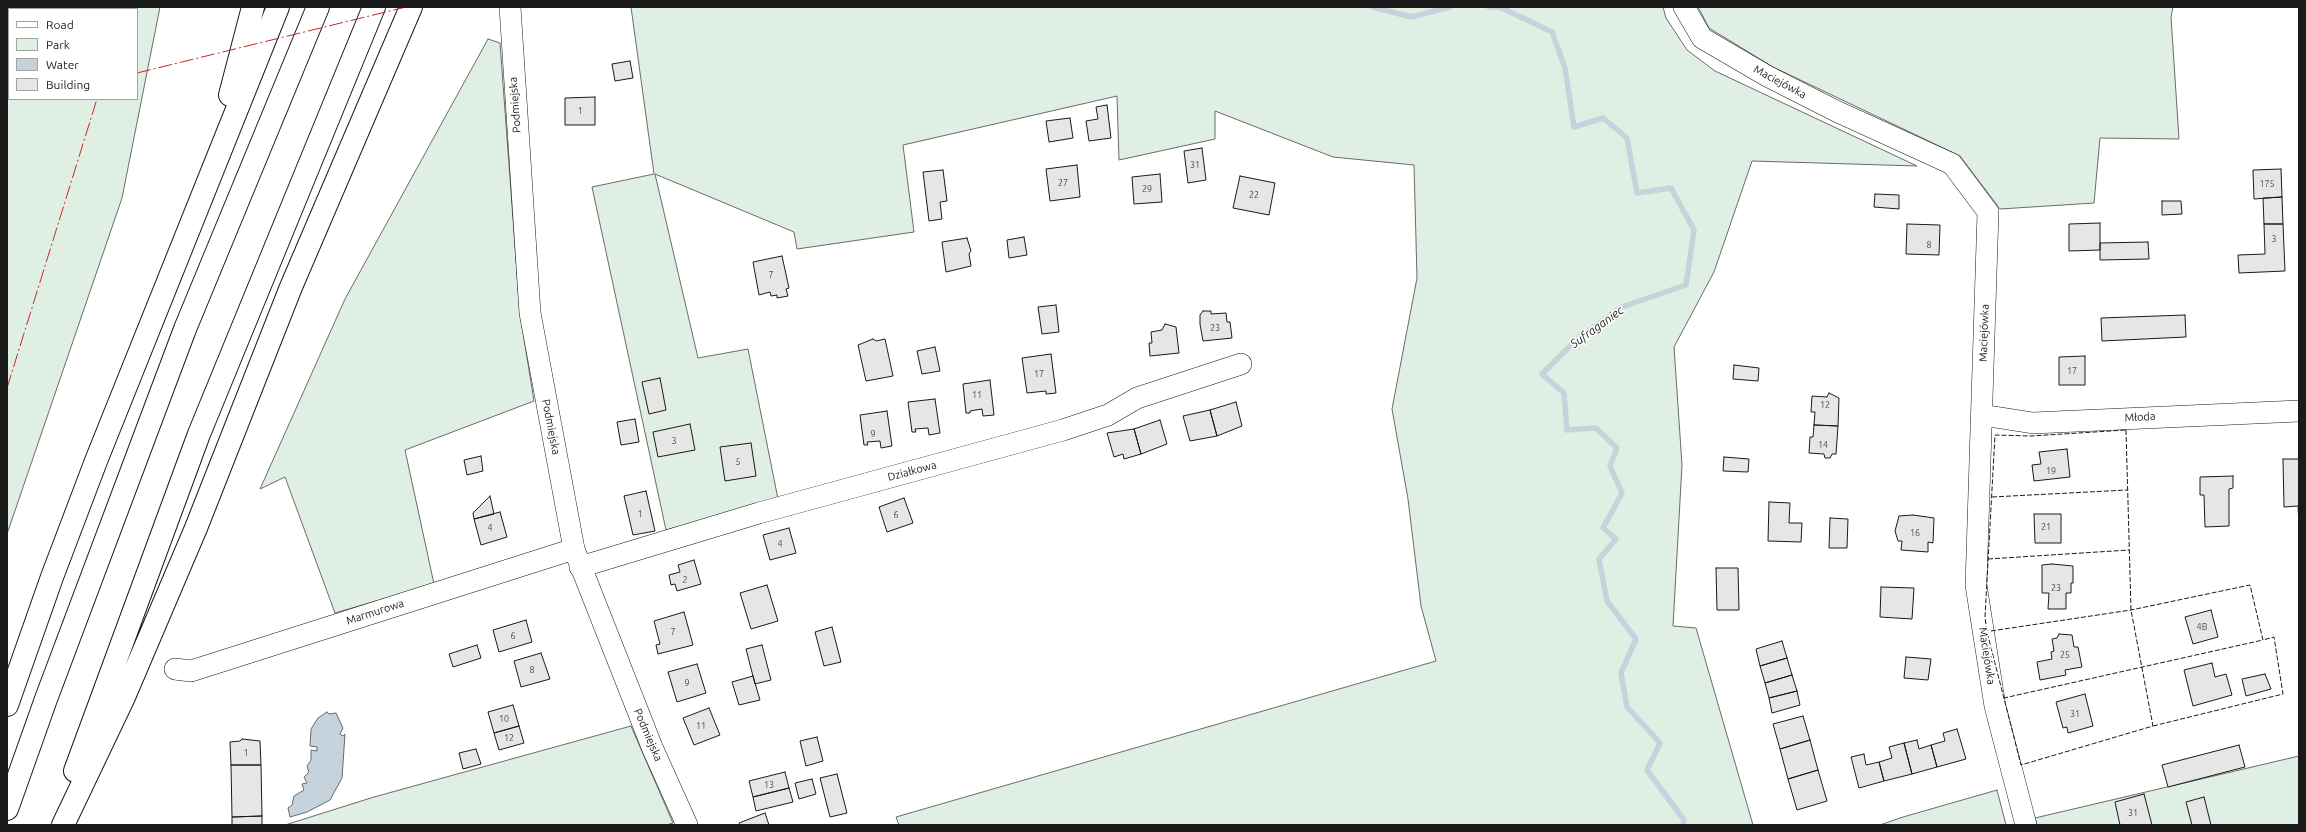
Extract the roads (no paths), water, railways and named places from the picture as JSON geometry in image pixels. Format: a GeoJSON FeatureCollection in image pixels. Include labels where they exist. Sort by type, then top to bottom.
{"type":"FeatureCollection","features":[{"type":"Feature","properties":{"kind":"highway"},"geometry":{"type":"LineString","coordinates":[[207,180],[253,7]]}},
{"type":"Feature","properties":{"kind":"highway"},"geometry":{"type":"LineString","coordinates":[[7,705],[80,505],[207,180],[278,7]]}},
{"type":"Feature","properties":{"kind":"highway"},"geometry":{"type":"LineString","coordinates":[[7,810],[46,699],[185,330],[318,7]]}},
{"type":"Feature","properties":{"kind":"highway"},"geometry":{"type":"LineString","coordinates":[[56,825],[199,434],[374,7]]}},
{"type":"Feature","properties":{"kind":"highway"},"geometry":{"type":"LineString","coordinates":[[63,825],[131,683],[196,528],[291,287],[411,7]]}},
{"type":"Feature","properties":{"kind":"street","name":"Podmiejska"},"geometry":{"type":"LineString","coordinates":[[510,7],[511,47],[530,313],[577,558],[652,747],[687,825]]}},
{"type":"Feature","properties":{"kind":"street","name":"Maciejówka"},"geometry":{"type":"LineString","coordinates":[[1684,7],[1702,38],[1767,76],[1836,111],[1952,164],[1988,212],[1976,585],[1994,706],[2026,825]]}},
{"type":"Feature","properties":{"kind":"street","name":"Działkowa"},"geometry":{"type":"LineString","coordinates":[[577,558],[759,513],[1063,430],[1108,415],[1137,398],[1241,364]]}},
{"type":"Feature","properties":{"kind":"street","name":"Młoda"},"geometry":{"type":"LineString","coordinates":[[1982,415],[2033,423],[2299,411]]}},
{"type":"Feature","properties":{"kind":"street","name":"Marmurowa"},"geometry":{"type":"LineString","coordinates":[[175,669],[191,671],[577,558]]}},
{"type":"Feature","properties":{"kind":"water"},"geometry":{"type":"Polygon","coordinates":[[[327,712],[329,714],[336,713],[343,728],[340,734],[343,736],[345,734],[342,778],[330,800],[307,812],[290,817],[288,808],[292,805],[294,796],[304,790],[302,784],[307,783],[304,777],[309,772],[307,766],[311,760],[311,750],[317,751],[317,747],[310,746],[311,729],[318,718],[327,712]]]}},
{"type":"Feature","properties":{"kind":"waterway","name":"Sufraganiec"},"geometry":{"type":"LineString","coordinates":[[1373,7],[1411,17],[1450,7]]}},
{"type":"Feature","properties":{"kind":"waterway","name":"Sufraganiec"},"geometry":{"type":"LineString","coordinates":[[1489,7],[1500,7],[1552,32],[1565,68],[1574,127],[1603,118],[1627,138],[1637,193],[1671,188],[1694,230],[1686,285],[1622,307],[1577,339],[1542,374],[1564,393],[1567,430],[1596,428],[1617,448],[1610,466],[1622,493],[1603,528],[1616,539],[1599,559],[1607,601],[1636,639],[1621,673],[1627,707],[1660,743],[1647,770],[1684,820],[1683,825]]}}]}
